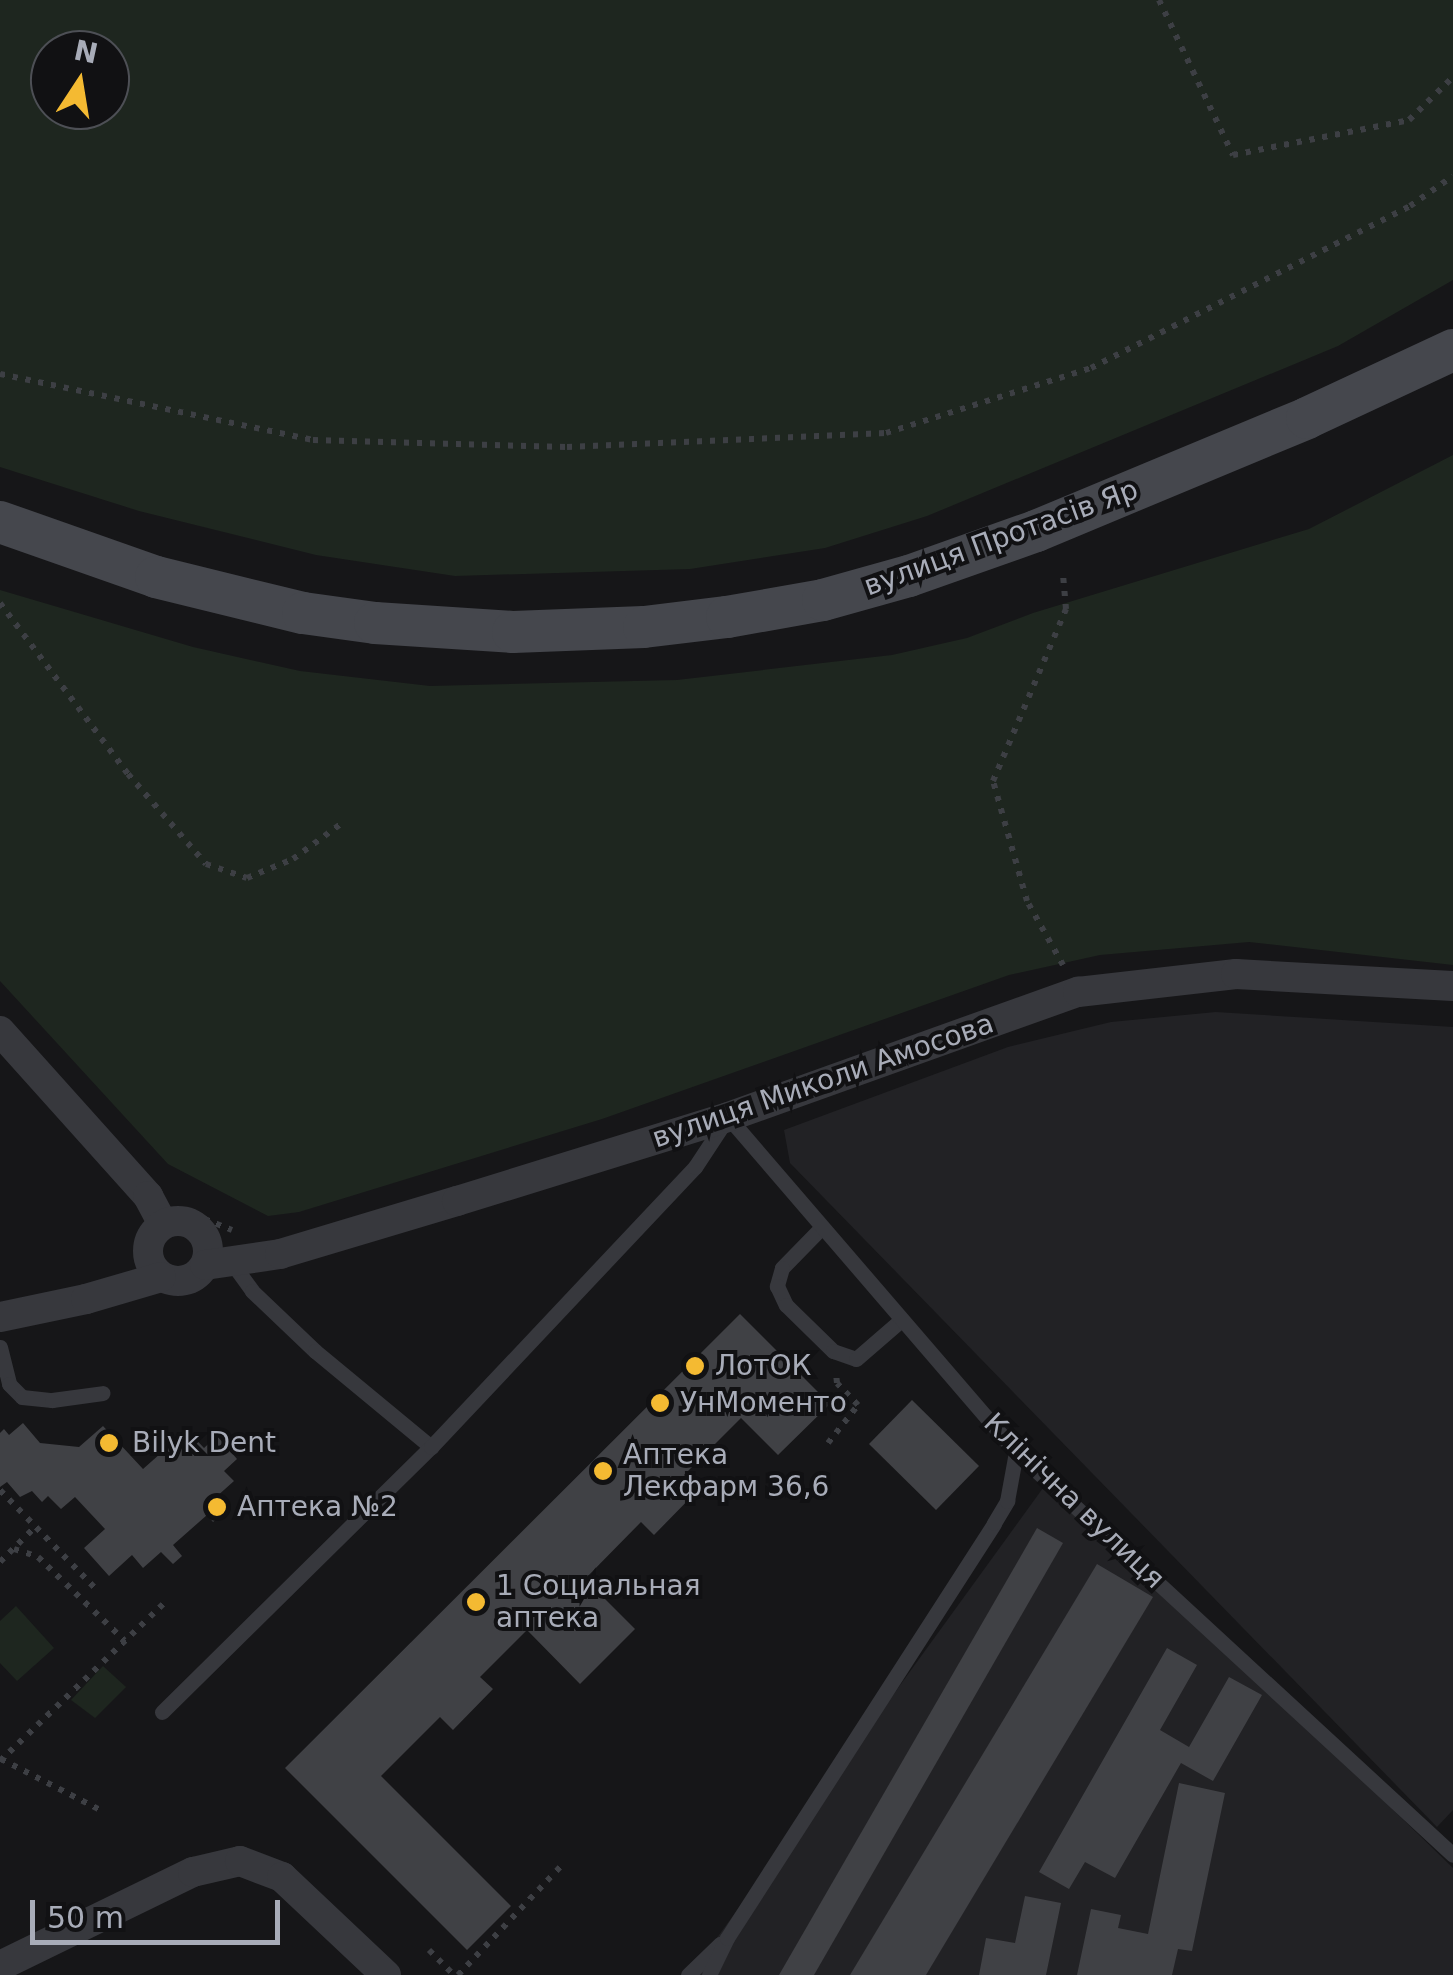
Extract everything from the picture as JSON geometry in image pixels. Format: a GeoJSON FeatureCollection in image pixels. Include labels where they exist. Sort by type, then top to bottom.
{"type":"FeatureCollection","features":[{"type":"Feature","properties":{"kind":"main road","name":"вулиця Протасів Яр"},"geometry":{"type":"LineString","coordinates":[[0,522],[156,577],[304,613],[357,620],[513,632],[727,618],[909,576],[1018,537],[1307,418],[1453,350]]}},
{"type":"Feature","properties":{"kind":"street","name":"вулиця Миколи Амосова"},"geometry":{"type":"LineString","coordinates":[[219,1264],[280,1254],[728,1116],[1078,992],[1236,974],[1453,986]]}},
{"type":"Feature","properties":{"kind":"street"},"geometry":{"type":"LineString","coordinates":[[0,1031],[148,1196],[163,1224]]}},
{"type":"Feature","properties":{"kind":"street"},"geometry":{"type":"LineString","coordinates":[[0,1317],[86,1300],[161,1277],[181,1282],[219,1264],[200,1230],[182,1221],[163,1224],[147,1250],[161,1277]]}},
{"type":"Feature","properties":{"kind":"street"},"geometry":{"type":"LineString","coordinates":[[0,1966],[192,1872],[240,1862],[282,1876],[386,1975]]}},
{"type":"Feature","properties":{"kind":"lane","name":"Клінічна вулиця"},"geometry":{"type":"LineString","coordinates":[[728,1116],[1016,1452],[1453,1855]]}},
{"type":"Feature","properties":{"kind":"lane"},"geometry":{"type":"LineString","coordinates":[[162,1712],[431,1447],[695,1166],[728,1116]]}},
{"type":"Feature","properties":{"kind":"lane"},"geometry":{"type":"LineString","coordinates":[[821,1228],[782,1268],[777,1286],[786,1305],[833,1351],[856,1359],[866,1355],[901,1320]]}},
{"type":"Feature","properties":{"kind":"lane"},"geometry":{"type":"LineString","coordinates":[[219,1264],[315,1351],[431,1447]]}},
{"type":"Feature","properties":{"kind":"lane"},"geometry":{"type":"LineString","coordinates":[[0,1347],[9,1384],[22,1397],[52,1400],[103,1393]]}},
{"type":"Feature","properties":{"kind":"lane"},"geometry":{"type":"LineString","coordinates":[[709,1975],[727,1938],[1007,1501],[1016,1452]]}},
{"type":"Feature","properties":{"kind":"lane"},"geometry":{"type":"LineString","coordinates":[[688,1975],[727,1938]]}},
{"type":"Feature","properties":{"kind":"path"},"geometry":{"type":"LineString","coordinates":[[1159,0],[1233,155],[1409,120],[1453,78]]}},
{"type":"Feature","properties":{"kind":"path"},"geometry":{"type":"LineString","coordinates":[[0,374],[313,440],[566,447],[886,433],[1091,368],[1410,206],[1453,176]]}},
{"type":"Feature","properties":{"kind":"path"},"geometry":{"type":"LineString","coordinates":[[1064,576],[1066,609],[994,781],[1027,901],[1078,992]]}},
{"type":"Feature","properties":{"kind":"path"},"geometry":{"type":"LineString","coordinates":[[0,603],[128,774],[206,864],[247,878],[293,859],[345,821]]}},
{"type":"Feature","properties":{"kind":"path"},"geometry":{"type":"LineString","coordinates":[[148,1196],[258,1239],[280,1254]]}},
{"type":"Feature","properties":{"kind":"path"},"geometry":{"type":"LineString","coordinates":[[828,1444],[858,1405],[837,1384],[833,1351]]}},
{"type":"Feature","properties":{"kind":"path"},"geometry":{"type":"LineString","coordinates":[[0,1490],[97,1590]]}},
{"type":"Feature","properties":{"kind":"path"},"geometry":{"type":"LineString","coordinates":[[0,1562],[35,1526]]}},
{"type":"Feature","properties":{"kind":"path"},"geometry":{"type":"LineString","coordinates":[[14,1549],[38,1557],[124,1640]]}},
{"type":"Feature","properties":{"kind":"path"},"geometry":{"type":"LineString","coordinates":[[102,1811],[0,1760],[166,1601]]}},
{"type":"Feature","properties":{"kind":"path"},"geometry":{"type":"LineString","coordinates":[[429,1950],[456,1975],[562,1865]]}},
{"type":"Feature","properties":{"kind":"shaded area"},"geometry":{"type":"Polygon","coordinates":[[[0,0],[1453,0],[1453,280],[1338,346],[927,516],[825,548],[690,569],[455,576],[316,555],[139,511],[0,467],[0,0]]]}},
{"type":"Feature","properties":{"kind":"shaded area"},"geometry":{"type":"Polygon","coordinates":[[[1453,455],[1453,965],[1249,942],[1100,955],[1009,975],[602,1119],[299,1212],[268,1216],[168,1164],[0,981],[0,590],[193,647],[300,671],[430,686],[677,680],[892,655],[967,638],[1033,613],[1309,529],[1453,455]]]}},
{"type":"Feature","properties":{"kind":"shaded area"},"geometry":{"type":"Polygon","coordinates":[[[1216,1012],[1453,1027],[1453,1810],[1437,1827],[790,1163],[784,1130],[1008,1047],[1111,1022],[1216,1012]]]}},
{"type":"Feature","properties":{"kind":"shaded area"},"geometry":{"type":"Polygon","coordinates":[[[1051,1477],[1453,1868],[1453,1975],[690,1975],[1051,1477]]]}},
{"type":"Feature","properties":{"kind":"shaded area"},"geometry":{"type":"Polygon","coordinates":[[[16,1606],[54,1648],[17,1681],[0,1663],[0,1621],[16,1606]]]}},
{"type":"Feature","properties":{"kind":"shaded area"},"geometry":{"type":"Polygon","coordinates":[[[103,1666],[126,1687],[95,1718],[71,1700],[103,1666]]]}},
{"type":"Feature","properties":{"kind":"building"},"geometry":{"type":"Polygon","coordinates":[[[740,1314],[830,1404],[778,1455],[741,1418],[684,1475],[699,1489],[654,1535],[641,1522],[585,1579],[635,1629],[580,1684],[527,1630],[480,1677],[493,1689],[453,1730],[440,1717],[381,1776],[511,1906],[467,1950],[285,1768],[740,1314]]]}},
{"type":"Feature","properties":{"kind":"building"},"geometry":{"type":"Polygon","coordinates":[[[912,1400],[979,1466],[936,1510],[869,1444],[912,1400]]]}},
{"type":"Feature","properties":{"kind":"building"},"geometry":{"type":"Polygon","coordinates":[[[23,1423],[40,1443],[79,1447],[103,1426],[143,1469],[187,1430],[204,1448],[217,1436],[237,1459],[224,1471],[234,1481],[215,1498],[226,1511],[213,1522],[207,1515],[173,1545],[182,1556],[173,1564],[161,1552],[143,1568],[132,1555],[109,1576],[84,1548],[105,1529],[75,1497],[61,1509],[48,1496],[42,1502],[32,1491],[20,1497],[7,1482],[0,1487],[0,1433],[4,1429],[9,1435],[23,1423]]]}},
{"type":"Feature","properties":{"kind":"building"},"geometry":{"type":"Polygon","coordinates":[[[1037,1528],[1063,1543],[814,1975],[779,1975],[1037,1528]]]}},
{"type":"Feature","properties":{"kind":"building"},"geometry":{"type":"Polygon","coordinates":[[[1097,1564],[1153,1597],[926,1975],[850,1975],[1097,1564]]]}},
{"type":"Feature","properties":{"kind":"building"},"geometry":{"type":"Polygon","coordinates":[[[1167,1648],[1197,1665],[1160,1730],[1189,1747],[1229,1677],[1262,1695],[1213,1781],[1181,1763],[1115,1878],[1085,1862],[1069,1889],[1039,1872],[1167,1648]]]}},
{"type":"Feature","properties":{"kind":"building"},"geometry":{"type":"Polygon","coordinates":[[[1179,1783],[1225,1793],[1192,1951],[1178,1949],[1172,1975],[1077,1975],[1091,1909],[1121,1915],[1118,1928],[1148,1934],[1179,1783]]]}},
{"type":"Feature","properties":{"kind":"building"},"geometry":{"type":"Polygon","coordinates":[[[1025,1896],[1061,1903],[1046,1975],[979,1975],[986,1938],[1015,1943],[1025,1896]]]}},
{"type":"Feature","properties":{"kind":"place","name":"ЛотОК"},"geometry":{"type":"Point","coordinates":[695,1366]}},
{"type":"Feature","properties":{"kind":"place","name":"УнМоменто"},"geometry":{"type":"Point","coordinates":[660,1403]}},
{"type":"Feature","properties":{"kind":"place","name":"Bilyk Dent"},"geometry":{"type":"Point","coordinates":[109,1443]}},
{"type":"Feature","properties":{"kind":"place","name":"Аптека Лекфарм 36,6"},"geometry":{"type":"Point","coordinates":[603,1471]}},
{"type":"Feature","properties":{"kind":"place","name":"Аптека №2"},"geometry":{"type":"Point","coordinates":[217,1507]}},
{"type":"Feature","properties":{"kind":"place","name":"1 Социальная аптека"},"geometry":{"type":"Point","coordinates":[476,1602]}}]}
